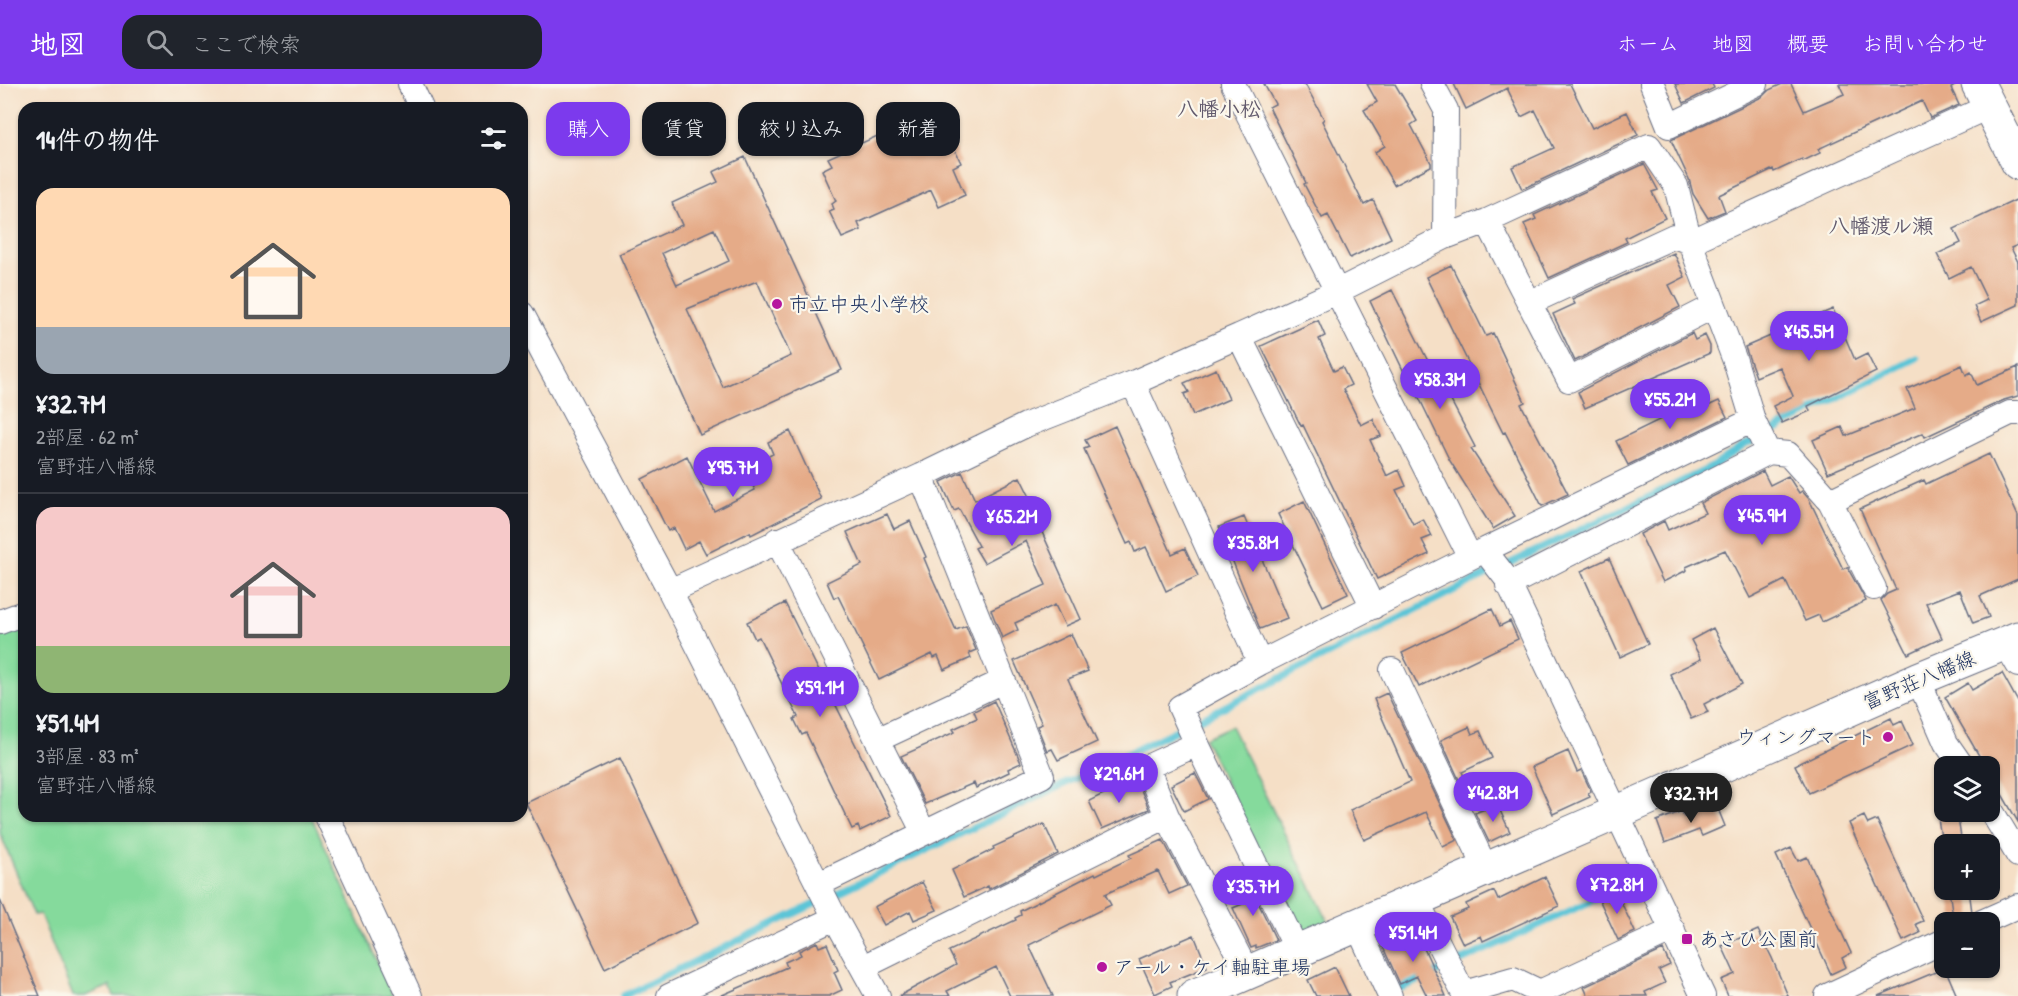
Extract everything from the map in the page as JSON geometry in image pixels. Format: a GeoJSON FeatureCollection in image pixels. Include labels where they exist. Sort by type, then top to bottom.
{"type":"FeatureCollection","features":[{"type":"Feature","properties":{"kind":"main road"},"geometry":{"type":"LineString","coordinates":[[1983,95],[2018,163]]}},
{"type":"Feature","properties":{"kind":"main road","name":"富野荘八幡線"},"geometry":{"type":"LineString","coordinates":[[1194,996],[1918,679],[2014,648]]}},
{"type":"Feature","properties":{"kind":"street"},"geometry":{"type":"LineString","coordinates":[[410,84],[418,102]]}},
{"type":"Feature","properties":{"kind":"street"},"geometry":{"type":"LineString","coordinates":[[1233,84],[1336,292],[1493,566],[1618,812],[1703,996]]}},
{"type":"Feature","properties":{"kind":"street"},"geometry":{"type":"LineString","coordinates":[[1432,84],[1446,110],[1445,237]]}},
{"type":"Feature","properties":{"kind":"street"},"geometry":{"type":"LineString","coordinates":[[1652,84],[1669,126],[1756,84]]}},
{"type":"Feature","properties":{"kind":"street"},"geometry":{"type":"LineString","coordinates":[[1529,303],[1674,236],[1690,242],[1983,95]]}},
{"type":"Feature","properties":{"kind":"street"},"geometry":{"type":"LineString","coordinates":[[670,591],[921,476],[1026,425],[1133,383],[1336,292],[1445,237],[1487,221],[1648,146],[1676,186],[1690,242],[1762,438],[1788,454],[1830,501],[1874,588]]}},
{"type":"Feature","properties":{"kind":"street"},"geometry":{"type":"LineString","coordinates":[[1487,221],[1569,380],[1714,306]]}},
{"type":"Feature","properties":{"kind":"street"},"geometry":{"type":"LineString","coordinates":[[528,325],[670,591],[827,902],[878,996]]}},
{"type":"Feature","properties":{"kind":"street"},"geometry":{"type":"LineString","coordinates":[[1239,336],[1373,607]]}},
{"type":"Feature","properties":{"kind":"street"},"geometry":{"type":"LineString","coordinates":[[1133,383],[1260,663]]}},
{"type":"Feature","properties":{"kind":"street"},"geometry":{"type":"LineString","coordinates":[[1830,501],[2010,413],[2018,413]]}},
{"type":"Feature","properties":{"kind":"street"},"geometry":{"type":"LineString","coordinates":[[1493,566],[1762,438]]}},
{"type":"Feature","properties":{"kind":"street"},"geometry":{"type":"LineString","coordinates":[[1298,950],[1180,707],[1260,663],[1373,607],[1493,566],[1762,438]]}},
{"type":"Feature","properties":{"kind":"street"},"geometry":{"type":"LineString","coordinates":[[669,996],[827,902],[924,833],[1042,776],[921,476]]}},
{"type":"Feature","properties":{"kind":"street"},"geometry":{"type":"LineString","coordinates":[[777,540],[924,833]]}},
{"type":"Feature","properties":{"kind":"street"},"geometry":{"type":"LineString","coordinates":[[0,622],[18,615]]}},
{"type":"Feature","properties":{"kind":"street"},"geometry":{"type":"LineString","coordinates":[[1392,670],[1486,869]]}},
{"type":"Feature","properties":{"kind":"street"},"geometry":{"type":"LineString","coordinates":[[1918,679],[1946,743],[1955,756]]}},
{"type":"Feature","properties":{"kind":"street"},"geometry":{"type":"LineString","coordinates":[[877,740],[1003,681]]}},
{"type":"Feature","properties":{"kind":"street"},"geometry":{"type":"LineString","coordinates":[[1191,731],[1147,767],[1167,816],[1247,972]]}},
{"type":"Feature","properties":{"kind":"street"},"geometry":{"type":"LineString","coordinates":[[863,967],[1167,816]]}},
{"type":"Feature","properties":{"kind":"street"},"geometry":{"type":"LineString","coordinates":[[2003,818],[2018,855]]}},
{"type":"Feature","properties":{"kind":"street"},"geometry":{"type":"LineString","coordinates":[[330,822],[410,996]]}},
{"type":"Feature","properties":{"kind":"street"},"geometry":{"type":"LineString","coordinates":[[1416,899],[1465,994],[1513,979],[1541,994],[1673,930]]}},
{"type":"Feature","properties":{"kind":"street"},"geometry":{"type":"LineString","coordinates":[[2000,914],[2018,906]]}},
{"type":"Feature","properties":{"kind":"street"},"geometry":{"type":"LineString","coordinates":[[1357,925],[1390,996]]}},
{"type":"Feature","properties":{"kind":"street"},"geometry":{"type":"LineString","coordinates":[[1827,996],[1934,946]]}},
{"type":"Feature","properties":{"kind":"green space"},"geometry":{"type":"Polygon","coordinates":[[[18,629],[18,822],[314,822],[393,996],[114,996],[110,986],[85,996],[73,996],[40,914],[34,915],[0,833],[0,636],[18,629]]]}},
{"type":"Feature","properties":{"kind":"green space"},"geometry":{"type":"Polygon","coordinates":[[[1231,726],[1329,923],[1300,937],[1204,738],[1231,726]]]}},
{"type":"Feature","properties":{"kind":"building"},"geometry":{"type":"Polygon","coordinates":[[[1264,84],[1305,84],[1364,205],[1373,200],[1391,238],[1350,258],[1328,215],[1322,218],[1304,184],[1306,183],[1269,107],[1275,104],[1264,84]]]}},
{"type":"Feature","properties":{"kind":"building"},"geometry":{"type":"Polygon","coordinates":[[[1367,84],[1395,84],[1417,121],[1411,125],[1431,163],[1431,166],[1394,185],[1375,152],[1385,146],[1364,110],[1377,102],[1367,84]]]}},
{"type":"Feature","properties":{"kind":"building"},"geometry":{"type":"Polygon","coordinates":[[[1454,84],[1570,84],[1592,128],[1627,112],[1638,135],[1522,189],[1512,167],[1554,148],[1535,110],[1521,117],[1507,88],[1466,109],[1454,84]]]}},
{"type":"Feature","properties":{"kind":"building"},"geometry":{"type":"Polygon","coordinates":[[[1675,84],[1712,84],[1714,88],[1684,103],[1675,84]]]}},
{"type":"Feature","properties":{"kind":"building"},"geometry":{"type":"Polygon","coordinates":[[[1782,84],[1791,84],[1804,111],[1844,94],[1839,84],[1958,84],[1951,88],[1959,105],[1930,118],[1922,101],[1818,149],[1820,153],[1803,161],[1802,159],[1774,172],[1773,169],[1719,195],[1725,211],[1708,218],[1693,194],[1689,179],[1671,140],[1762,97],[1769,90],[1782,84]]]}},
{"type":"Feature","properties":{"kind":"building"},"geometry":{"type":"Polygon","coordinates":[[[876,137],[876,156],[958,156],[961,163],[953,167],[965,195],[939,207],[931,190],[858,223],[861,230],[842,238],[829,211],[834,209],[832,204],[836,201],[822,170],[832,165],[828,158],[832,156],[864,156],[864,142],[876,137]]]}},
{"type":"Feature","properties":{"kind":"building"},"geometry":{"type":"Polygon","coordinates":[[[745,157],[842,370],[700,435],[619,254],[682,225],[672,203],[718,182],[713,172],[745,157]],[[714,229],[662,253],[677,285],[729,261],[714,229]],[[757,281],[687,309],[723,387],[791,356],[757,281]]]}},
{"type":"Feature","properties":{"kind":"building"},"geometry":{"type":"Polygon","coordinates":[[[1644,164],[1658,190],[1652,192],[1665,218],[1625,238],[1627,242],[1549,278],[1524,224],[1536,219],[1534,215],[1644,164]]]}},
{"type":"Feature","properties":{"kind":"building"},"geometry":{"type":"Polygon","coordinates":[[[2018,199],[2018,245],[2011,248],[2018,262],[2018,305],[1981,322],[1974,306],[1987,300],[1971,267],[1949,278],[1937,254],[1961,243],[1954,229],[2018,199]]]}},
{"type":"Feature","properties":{"kind":"building"},"geometry":{"type":"Polygon","coordinates":[[[1674,253],[1685,277],[1669,285],[1680,307],[1575,361],[1553,314],[1575,304],[1572,299],[1674,253]]]}},
{"type":"Feature","properties":{"kind":"building"},"geometry":{"type":"Polygon","coordinates":[[[1451,265],[1486,336],[1493,333],[1525,402],[1521,404],[1568,494],[1542,506],[1505,432],[1503,433],[1426,277],[1451,265]]]}},
{"type":"Feature","properties":{"kind":"building"},"geometry":{"type":"Polygon","coordinates":[[[1392,290],[1475,447],[1471,449],[1515,516],[1493,529],[1450,461],[1370,301],[1392,290]]]}},
{"type":"Feature","properties":{"kind":"building"},"geometry":{"type":"Polygon","coordinates":[[[1833,309],[1855,360],[1867,354],[1876,372],[1808,406],[1810,411],[1782,423],[1773,406],[1793,396],[1780,367],[1756,377],[1745,347],[1833,309]]]}},
{"type":"Feature","properties":{"kind":"building"},"geometry":{"type":"Polygon","coordinates":[[[1318,320],[1325,336],[1319,339],[1334,371],[1342,367],[1351,385],[1343,389],[1361,425],[1373,419],[1381,436],[1370,440],[1387,476],[1399,470],[1406,486],[1396,490],[1413,524],[1423,519],[1432,536],[1422,540],[1429,554],[1377,579],[1303,425],[1301,426],[1261,346],[1318,320]]]}},
{"type":"Feature","properties":{"kind":"building"},"geometry":{"type":"Polygon","coordinates":[[[1692,333],[1695,340],[1705,335],[1710,346],[1710,353],[1585,408],[1578,392],[1692,333]]]}},
{"type":"Feature","properties":{"kind":"building"},"geometry":{"type":"Polygon","coordinates":[[[1962,365],[1966,375],[1971,372],[1977,385],[2018,367],[2018,396],[2004,400],[1925,437],[1923,433],[1828,473],[1813,440],[1842,427],[1846,436],[1915,408],[1907,389],[1962,365]]]}},
{"type":"Feature","properties":{"kind":"building"},"geometry":{"type":"Polygon","coordinates":[[[1216,369],[1229,399],[1193,415],[1184,394],[1189,392],[1184,383],[1216,369]]]}},
{"type":"Feature","properties":{"kind":"building"},"geometry":{"type":"Polygon","coordinates":[[[1704,398],[1708,406],[1719,401],[1727,417],[1628,465],[1616,441],[1704,398]]]}},
{"type":"Feature","properties":{"kind":"building"},"geometry":{"type":"Polygon","coordinates":[[[1115,426],[1172,554],[1185,548],[1198,576],[1166,591],[1146,547],[1135,552],[1131,542],[1127,544],[1084,449],[1089,447],[1085,440],[1115,426]]]}},
{"type":"Feature","properties":{"kind":"building"},"geometry":{"type":"Polygon","coordinates":[[[790,431],[821,499],[751,535],[750,532],[706,554],[699,541],[684,549],[674,528],[668,531],[642,479],[687,456],[714,511],[755,490],[744,468],[773,454],[768,442],[790,431]]]}},
{"type":"Feature","properties":{"kind":"building"},"geometry":{"type":"Polygon","coordinates":[[[1989,454],[2018,516],[2018,579],[1980,596],[1989,617],[1973,623],[1960,590],[1926,603],[1942,638],[1908,654],[1881,600],[1896,590],[1860,509],[1924,480],[1926,484],[1989,454]]]}},
{"type":"Feature","properties":{"kind":"building"},"geometry":{"type":"Polygon","coordinates":[[[1763,471],[1770,485],[1788,476],[1799,493],[1802,491],[1809,499],[1843,569],[1847,567],[1866,601],[1822,622],[1819,615],[1805,621],[1785,580],[1750,598],[1725,550],[1686,567],[1687,570],[1663,582],[1640,534],[1664,521],[1668,530],[1705,513],[1700,503],[1763,471]]]}},
{"type":"Feature","properties":{"kind":"building"},"geometry":{"type":"Polygon","coordinates":[[[962,472],[975,500],[1020,477],[1031,499],[1028,501],[1044,531],[1042,532],[1081,619],[1065,626],[1055,605],[1015,623],[1018,630],[1002,638],[991,610],[1046,585],[1026,541],[984,563],[975,548],[979,546],[959,509],[954,511],[941,482],[962,472]]]}},
{"type":"Feature","properties":{"kind":"building"},"geometry":{"type":"Polygon","coordinates":[[[1304,501],[1348,594],[1323,606],[1278,514],[1304,501]]]}},
{"type":"Feature","properties":{"kind":"building"},"geometry":{"type":"Polygon","coordinates":[[[887,514],[894,529],[910,521],[956,630],[966,626],[976,650],[969,653],[971,658],[944,670],[938,656],[934,658],[932,654],[879,680],[838,596],[834,598],[827,582],[862,565],[847,532],[887,514]]]}},
{"type":"Feature","properties":{"kind":"building"},"geometry":{"type":"Polygon","coordinates":[[[1244,517],[1287,618],[1260,629],[1219,527],[1244,517]]]}},
{"type":"Feature","properties":{"kind":"building"},"geometry":{"type":"Polygon","coordinates":[[[1609,558],[1648,644],[1620,657],[1581,571],[1609,558]]]}},
{"type":"Feature","properties":{"kind":"building"},"geometry":{"type":"Polygon","coordinates":[[[785,603],[891,816],[860,831],[858,826],[852,829],[806,733],[802,735],[794,719],[798,717],[759,637],[755,639],[747,622],[785,603]]]}},
{"type":"Feature","properties":{"kind":"building"},"geometry":{"type":"Polygon","coordinates":[[[1492,609],[1500,626],[1510,621],[1518,639],[1419,687],[1402,653],[1492,609]]]}},
{"type":"Feature","properties":{"kind":"building"},"geometry":{"type":"Polygon","coordinates":[[[1713,628],[1742,684],[1704,704],[1708,712],[1691,719],[1670,674],[1701,659],[1691,640],[1713,628]]]}},
{"type":"Feature","properties":{"kind":"building"},"geometry":{"type":"Polygon","coordinates":[[[1071,634],[1088,671],[1068,679],[1097,742],[1058,760],[1052,749],[1047,751],[1037,726],[1042,724],[1014,661],[1071,634]]]}},
{"type":"Feature","properties":{"kind":"building"},"geometry":{"type":"Polygon","coordinates":[[[2002,673],[2018,702],[2018,822],[2000,791],[2000,756],[1979,756],[1945,697],[1968,683],[1972,690],[2002,673]]]}},
{"type":"Feature","properties":{"kind":"building"},"geometry":{"type":"Polygon","coordinates":[[[1387,693],[1457,840],[1443,847],[1426,812],[1364,840],[1350,810],[1410,782],[1374,699],[1387,693]]]}},
{"type":"Feature","properties":{"kind":"building"},"geometry":{"type":"Polygon","coordinates":[[[994,701],[1021,763],[1008,769],[1009,772],[976,788],[974,783],[925,804],[901,756],[955,732],[953,729],[977,718],[974,711],[994,701]]]}},
{"type":"Feature","properties":{"kind":"building"},"geometry":{"type":"Polygon","coordinates":[[[1891,718],[1894,725],[1902,721],[1913,745],[1809,793],[1795,765],[1891,718]]]}},
{"type":"Feature","properties":{"kind":"building"},"geometry":{"type":"Polygon","coordinates":[[[1469,727],[1472,734],[1480,731],[1492,758],[1462,772],[1467,781],[1461,784],[1441,740],[1469,727]]]}},
{"type":"Feature","properties":{"kind":"building"},"geometry":{"type":"Polygon","coordinates":[[[1568,751],[1577,772],[1581,770],[1591,791],[1588,793],[1590,797],[1553,814],[1532,767],[1568,751]]]}},
{"type":"Feature","properties":{"kind":"building"},"geometry":{"type":"Polygon","coordinates":[[[620,758],[698,923],[605,968],[528,807],[528,802],[620,758]]]}},
{"type":"Feature","properties":{"kind":"building"},"geometry":{"type":"Polygon","coordinates":[[[1195,773],[1208,799],[1184,811],[1171,785],[1195,773]]]}},
{"type":"Feature","properties":{"kind":"building"},"geometry":{"type":"Polygon","coordinates":[[[1136,778],[1149,809],[1102,829],[1089,801],[1136,778]]]}},
{"type":"Feature","properties":{"kind":"building"},"geometry":{"type":"Polygon","coordinates":[[[1497,804],[1510,832],[1489,842],[1475,813],[1497,804]]]}},
{"type":"Feature","properties":{"kind":"building"},"geometry":{"type":"Polygon","coordinates":[[[1716,804],[1725,826],[1702,836],[1699,830],[1665,843],[1657,821],[1682,811],[1684,817],[1716,804]]]}},
{"type":"Feature","properties":{"kind":"building"},"geometry":{"type":"Polygon","coordinates":[[[1864,816],[1868,824],[1877,820],[1923,921],[1916,924],[1920,933],[1903,941],[1849,823],[1864,816]]]}},
{"type":"Feature","properties":{"kind":"building"},"geometry":{"type":"Polygon","coordinates":[[[1939,822],[1959,822],[1960,834],[1940,834],[1939,822]]]}},
{"type":"Feature","properties":{"kind":"building"},"geometry":{"type":"Polygon","coordinates":[[[1044,824],[1058,854],[989,889],[988,886],[964,897],[952,870],[994,849],[993,847],[1044,824]]]}},
{"type":"Feature","properties":{"kind":"building"},"geometry":{"type":"Polygon","coordinates":[[[1163,840],[1187,886],[1169,894],[1158,871],[1105,894],[1111,905],[1029,945],[1053,996],[1010,996],[996,967],[947,991],[950,996],[899,996],[956,965],[949,951],[1016,920],[1015,918],[1021,915],[1020,911],[1095,873],[1096,875],[1131,858],[1129,855],[1163,840]]]}},
{"type":"Feature","properties":{"kind":"building"},"geometry":{"type":"Polygon","coordinates":[[[1791,848],[1798,861],[1807,857],[1851,953],[1842,958],[1846,967],[1831,974],[1776,855],[1791,848]]]}},
{"type":"Feature","properties":{"kind":"building"},"geometry":{"type":"Polygon","coordinates":[[[1246,877],[1276,940],[1256,948],[1256,946],[1251,948],[1233,908],[1245,903],[1235,882],[1246,877]]]}},
{"type":"Feature","properties":{"kind":"building"},"geometry":{"type":"Polygon","coordinates":[[[1545,877],[1559,906],[1483,941],[1481,936],[1463,944],[1450,917],[1468,909],[1466,904],[1494,891],[1498,900],[1545,877]]]}},
{"type":"Feature","properties":{"kind":"building"},"geometry":{"type":"Polygon","coordinates":[[[922,882],[937,910],[914,920],[910,911],[884,925],[874,907],[922,882]]]}},
{"type":"Feature","properties":{"kind":"building"},"geometry":{"type":"Polygon","coordinates":[[[1616,891],[1635,932],[1618,940],[1599,899],[1616,891]]]}},
{"type":"Feature","properties":{"kind":"building"},"geometry":{"type":"Polygon","coordinates":[[[0,900],[40,996],[0,996],[0,900]]]}},
{"type":"Feature","properties":{"kind":"building"},"geometry":{"type":"Polygon","coordinates":[[[1950,900],[1970,900],[1972,912],[1952,912],[1950,900]]]}},
{"type":"Feature","properties":{"kind":"building"},"geometry":{"type":"Polygon","coordinates":[[[1415,929],[1446,996],[1427,996],[1417,976],[1400,984],[1382,945],[1415,929]]]}},
{"type":"Feature","properties":{"kind":"building"},"geometry":{"type":"Polygon","coordinates":[[[1758,930],[1788,996],[1728,996],[1721,980],[1735,974],[1722,946],[1758,930]]]}},
{"type":"Feature","properties":{"kind":"building"},"geometry":{"type":"Polygon","coordinates":[[[1194,935],[1207,967],[1170,982],[1172,986],[1155,994],[1139,959],[1194,935]]]}},
{"type":"Feature","properties":{"kind":"building"},"geometry":{"type":"Polygon","coordinates":[[[817,942],[819,947],[827,944],[838,970],[834,972],[842,990],[829,996],[720,996],[787,967],[785,962],[801,955],[799,951],[817,942]]]}},
{"type":"Feature","properties":{"kind":"building"},"geometry":{"type":"Polygon","coordinates":[[[1663,950],[1670,965],[1659,970],[1665,983],[1645,992],[1647,996],[1588,996],[1584,987],[1663,950]]]}},
{"type":"Feature","properties":{"kind":"building"},"geometry":{"type":"Polygon","coordinates":[[[1335,967],[1349,996],[1316,996],[1308,980],[1335,967]]]}},
{"type":"Feature","properties":{"kind":"building"},"geometry":{"type":"Polygon","coordinates":[[[1934,973],[1934,978],[1949,978],[1957,996],[1878,996],[1934,973]]]}},
{"type":"Feature","properties":{"kind":"waterway"},"geometry":{"type":"LineString","coordinates":[[623,996],[1210,714],[1477,579],[1714,466],[1745,445],[1917,358]]}},
{"type":"Feature","properties":{"kind":"waterway"},"geometry":{"type":"LineString","coordinates":[[1461,961],[1624,886]]}},
{"type":"Feature","properties":{"kind":"waterway"},"geometry":{"type":"LineString","coordinates":[[1401,988],[1445,969]]}},
{"type":"Feature","properties":{"kind":"place","name":"市立中央小学校"},"geometry":{"type":"Point","coordinates":[777,304]}},
{"type":"Feature","properties":{"kind":"place","name":"ウィングマート"},"geometry":{"type":"Point","coordinates":[1888,737]}},
{"type":"Feature","properties":{"kind":"place","name":"あさひ公園前"},"geometry":{"type":"Point","coordinates":[1687,939]}},
{"type":"Feature","properties":{"kind":"place","name":"アール・ケイ軸駐車場"},"geometry":{"type":"Point","coordinates":[1102,967]}},
{"type":"Feature","properties":{"kind":"district","name":"八幡小松"},"geometry":{"type":"Point","coordinates":[1219,109]}},
{"type":"Feature","properties":{"kind":"district","name":"八幡渡ル瀬"},"geometry":{"type":"Point","coordinates":[1881,226]}}]}
